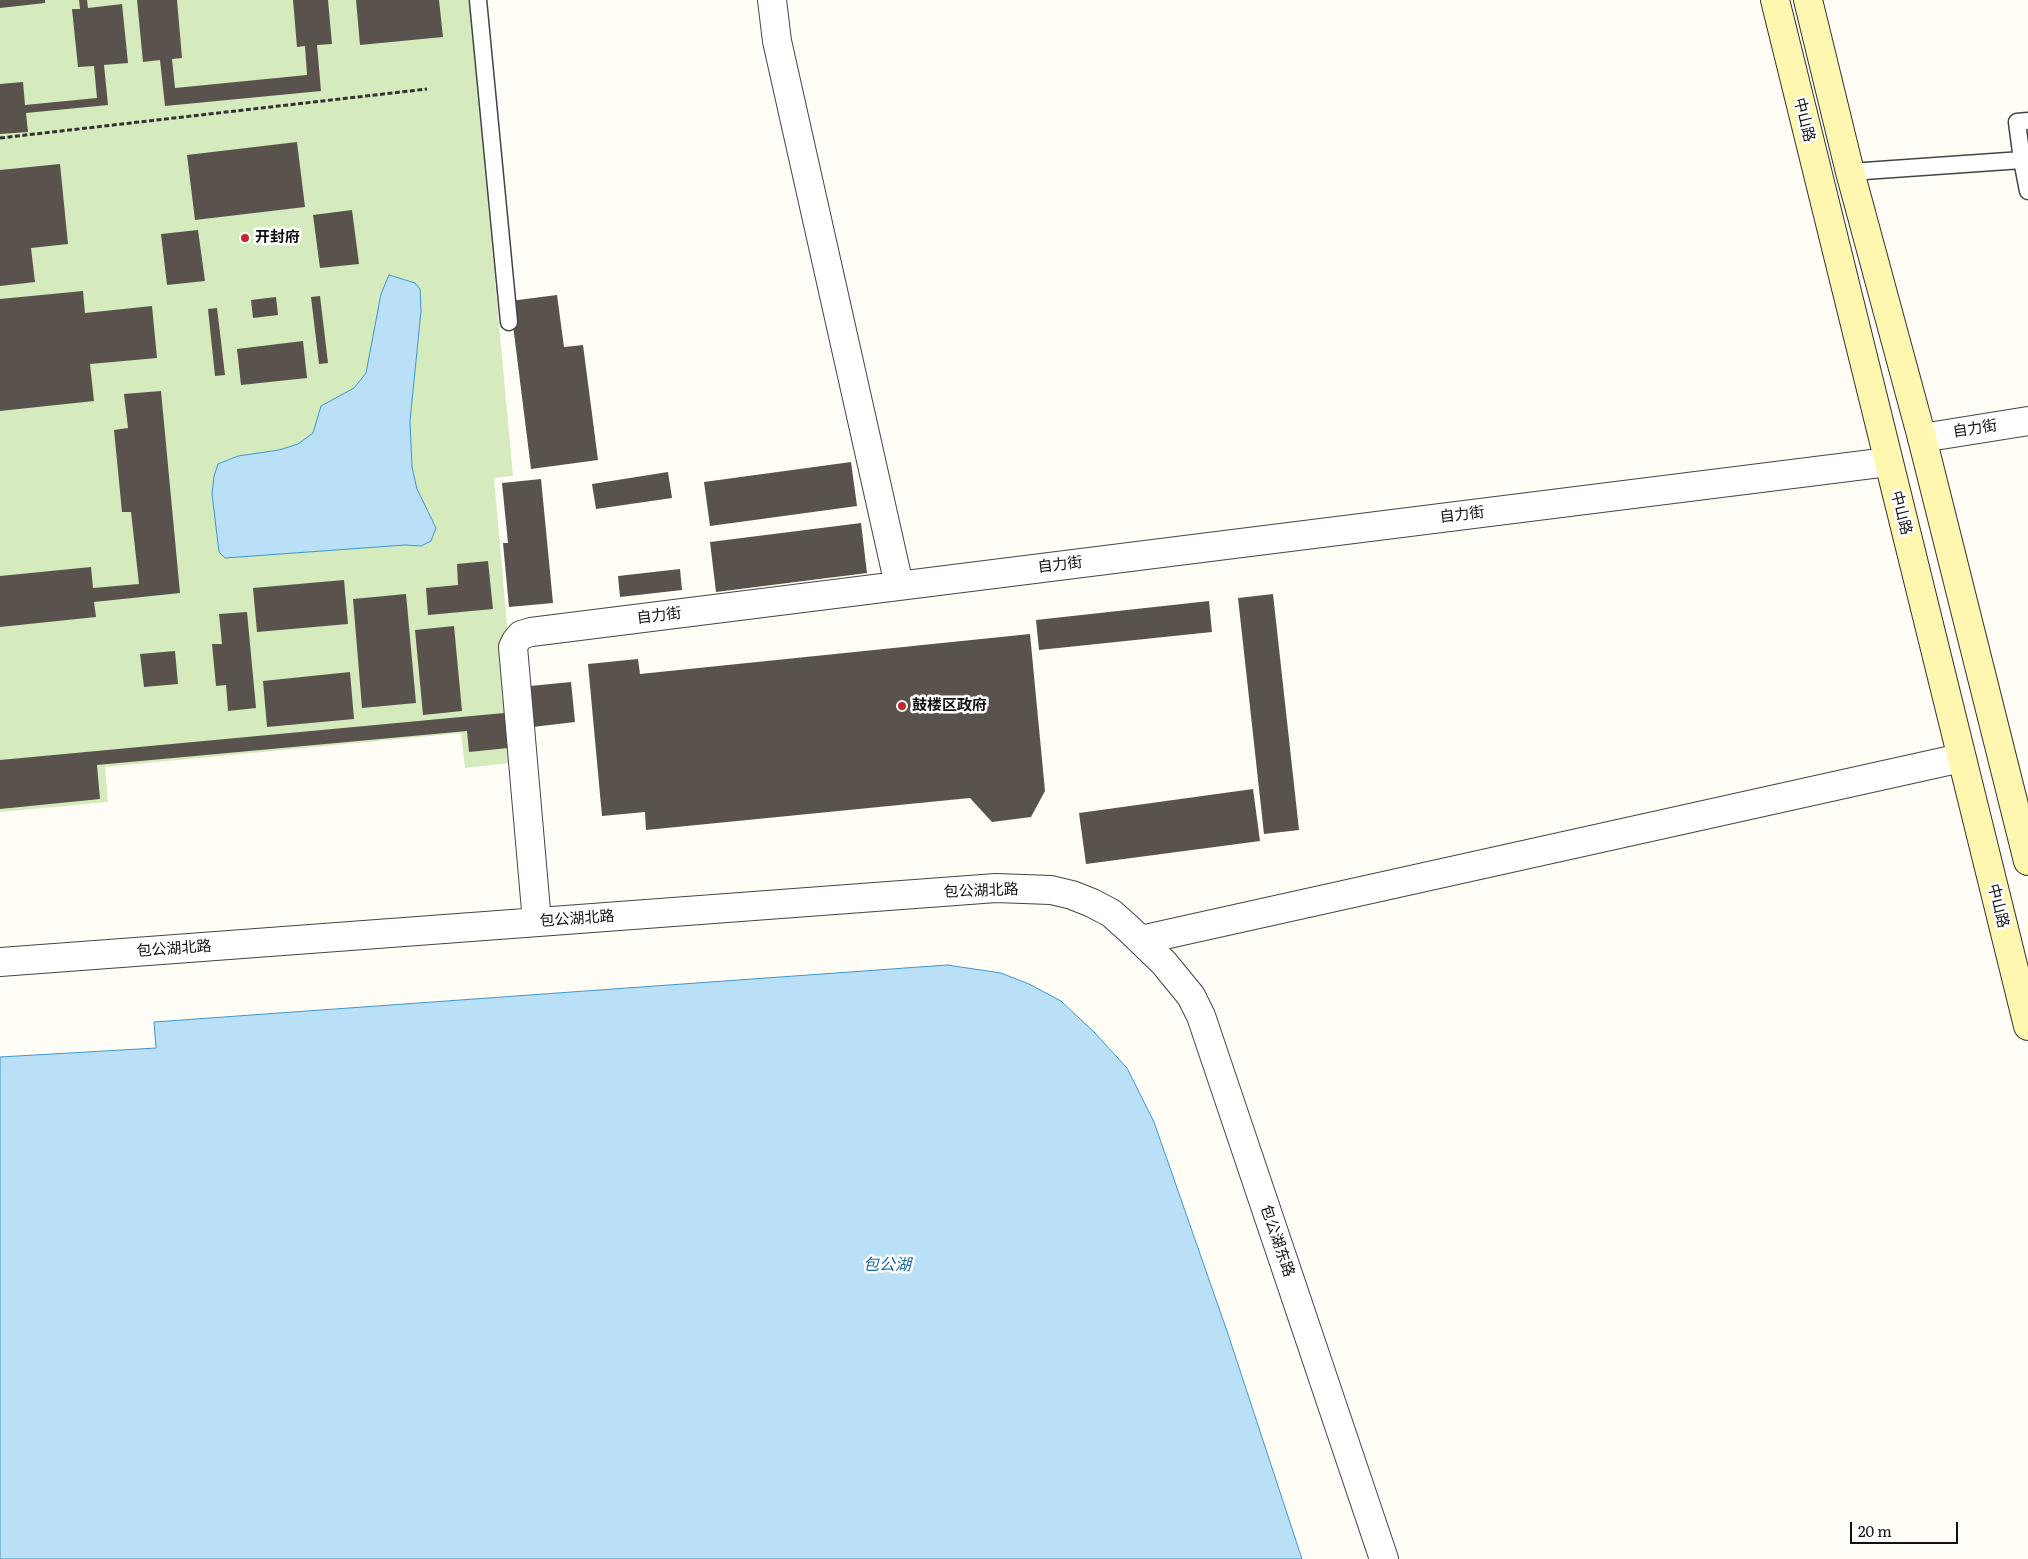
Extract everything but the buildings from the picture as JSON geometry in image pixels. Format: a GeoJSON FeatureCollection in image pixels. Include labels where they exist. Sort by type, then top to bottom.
{"type":"FeatureCollection","features":[{"type":"Feature","properties":{"kind":"main road","name":"中山路"},"geometry":{"type":"LineString","coordinates":[[1774,0],[2028,1026]]}},
{"type":"Feature","properties":{"kind":"main road"},"geometry":{"type":"LineString","coordinates":[[1808,0],[1850,172],[1922,438],[2028,860]]}},
{"type":"Feature","properties":{"kind":"street"},"geometry":{"type":"LineString","coordinates":[[772,0],[776,41],[899,585]]}},
{"type":"Feature","properties":{"kind":"street","name":"自力街"},"geometry":{"type":"LineString","coordinates":[[1922,438],[2028,421]]}},
{"type":"Feature","properties":{"kind":"street","name":"自力街"},"geometry":{"type":"LineString","coordinates":[[537,922],[514,647],[521,635],[531,632],[899,585],[1888,462]]}},
{"type":"Feature","properties":{"kind":"street"},"geometry":{"type":"LineString","coordinates":[[1141,940],[1961,758]]}},
{"type":"Feature","properties":{"kind":"street","name":"包公湖北路"},"geometry":{"type":"LineString","coordinates":[[0,962],[996,888],[1051,890],[1072,895],[1111,913],[1141,940]]}},
{"type":"Feature","properties":{"kind":"street","name":"包公湖东路"},"geometry":{"type":"LineString","coordinates":[[1141,940],[1179,980],[1191,996],[1201,1016],[1384,1559]]}},
{"type":"Feature","properties":{"kind":"lane"},"geometry":{"type":"LineString","coordinates":[[478,0],[509,322]]}},
{"type":"Feature","properties":{"kind":"lane"},"geometry":{"type":"LineString","coordinates":[[2028,121],[2017,122],[2028,191]]}},
{"type":"Feature","properties":{"kind":"lane"},"geometry":{"type":"LineString","coordinates":[[1850,172],[2022,160]]}},
{"type":"Feature","properties":{"kind":"path"},"geometry":{"type":"LineString","coordinates":[[0,138],[427,89]]}},
{"type":"Feature","properties":{"kind":"green space","name":"开封府"},"geometry":{"type":"Polygon","coordinates":[[[0,0],[469,0],[513,476],[494,478],[519,762],[465,768],[461,733],[105,767],[108,802],[0,812],[0,0]]]}},
{"type":"Feature","properties":{"kind":"water"},"geometry":{"type":"Polygon","coordinates":[[[389,275],[415,283],[420,289],[421,311],[410,421],[412,467],[417,489],[436,528],[431,541],[421,546],[405,545],[225,558],[219,552],[212,494],[214,476],[218,464],[238,456],[279,450],[298,444],[313,433],[321,406],[354,388],[366,373],[381,294],[389,275]]]}},
{"type":"Feature","properties":{"kind":"water","name":"包公湖"},"geometry":{"type":"Polygon","coordinates":[[[947,965],[1001,973],[1029,984],[1061,1001],[1094,1032],[1127,1068],[1154,1122],[1228,1334],[1302,1559],[0,1559],[0,1057],[156,1048],[154,1022],[947,965]]]}},
{"type":"Feature","properties":{"kind":"place","name":"开封府"},"geometry":{"type":"Point","coordinates":[245,238]}},
{"type":"Feature","properties":{"kind":"place","name":"鼓楼区政府"},"geometry":{"type":"Point","coordinates":[902,706]}}]}
